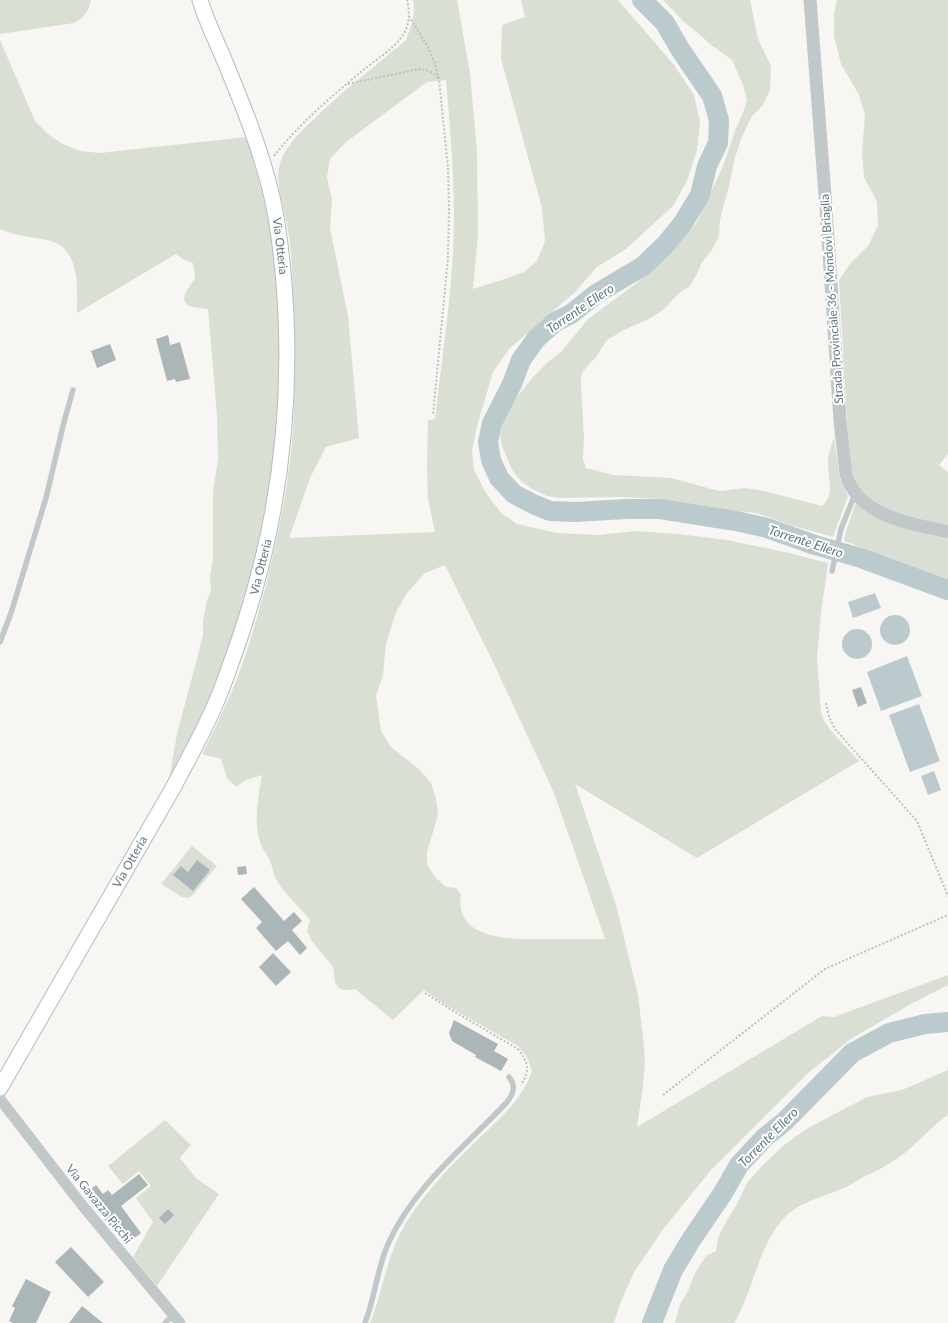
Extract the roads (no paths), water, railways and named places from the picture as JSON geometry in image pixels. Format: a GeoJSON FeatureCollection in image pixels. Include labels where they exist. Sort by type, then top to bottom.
{"type":"FeatureCollection","features":[{"type":"Feature","properties":{"kind":"main road","name":"Via Otteria"},"geometry":{"type":"LineString","coordinates":[[0,1088],[128,867],[196,745],[215,706],[229,670],[257,585],[268,542],[280,468],[286,414],[286,325],[282,253],[276,216],[265,168],[247,116],[209,26],[200,0]]}},
{"type":"Feature","properties":{"kind":"street","name":"Strada Provinciale 36 - Mondovì Briaglia"},"geometry":{"type":"LineString","coordinates":[[810,0],[844,464],[848,482],[855,494],[875,510],[912,523],[948,532]]}},
{"type":"Feature","properties":{"kind":"street","name":"Via Gavazza Picchi"},"geometry":{"type":"LineString","coordinates":[[0,1099],[173,1320]]}},
{"type":"Feature","properties":{"kind":"lane"},"geometry":{"type":"LineString","coordinates":[[0,642],[11,613],[46,498],[73,390]]}},
{"type":"Feature","properties":{"kind":"lane"},"geometry":{"type":"LineString","coordinates":[[832,571],[841,529],[855,494]]}},
{"type":"Feature","properties":{"kind":"lane"},"geometry":{"type":"LineString","coordinates":[[365,1323],[387,1245],[403,1215],[441,1167],[501,1109],[512,1095],[514,1088],[513,1082],[509,1077]]}},
{"type":"Feature","properties":{"kind":"waterway","name":"Torrente Ellero"},"geometry":{"type":"LineString","coordinates":[[642,0],[665,23],[680,49],[712,96],[719,120],[718,143],[707,166],[700,195],[683,223],[666,244],[643,266],[596,294],[571,314],[555,322],[536,339],[521,360],[512,384],[492,423],[488,442],[491,460],[499,478],[514,494],[550,511],[576,512],[626,509],[660,509],[736,521],[767,528],[815,545],[861,558],[948,590]]}},
{"type":"Feature","properties":{"kind":"waterway","name":"Torrente Ellero"},"geometry":{"type":"LineString","coordinates":[[652,1323],[673,1270],[691,1240],[723,1193],[739,1165],[764,1138],[784,1122],[852,1053],[889,1033],[925,1024],[948,1022]]}}]}
